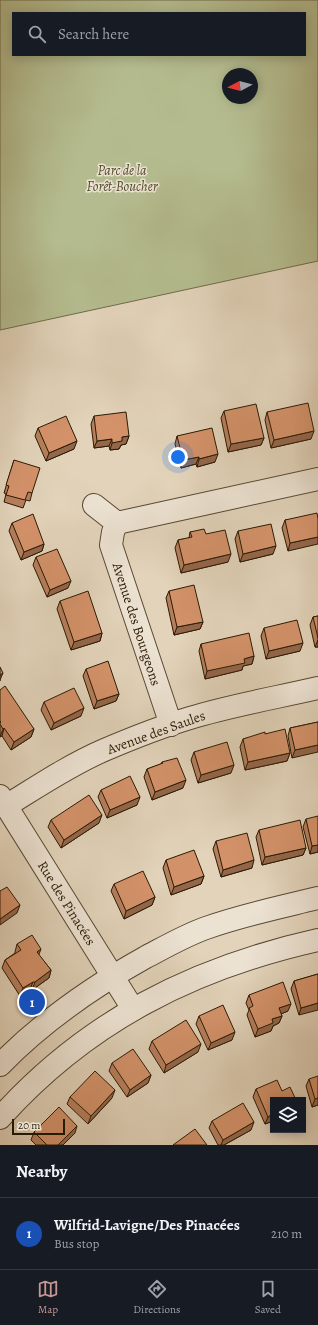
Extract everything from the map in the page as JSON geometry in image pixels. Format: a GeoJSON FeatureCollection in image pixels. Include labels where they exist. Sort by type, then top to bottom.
{"type":"FeatureCollection","features":[{"type":"Feature","properties":{"kind":"street"},"geometry":{"type":"LineString","coordinates":[[94,505],[117,523],[318,479]]}},
{"type":"Feature","properties":{"kind":"street","name":"Avenue des Bourgeons"},"geometry":{"type":"LineString","coordinates":[[117,523],[113,532],[111,545],[171,725]]}},
{"type":"Feature","properties":{"kind":"street","name":"Avenue des Saules"},"geometry":{"type":"LineString","coordinates":[[3,801],[100,752],[171,725],[222,710],[318,688]]}},
{"type":"Feature","properties":{"kind":"street","name":"Rue des Pinacées"},"geometry":{"type":"LineString","coordinates":[[3,801],[133,1009]]}},
{"type":"Feature","properties":{"kind":"street"},"geometry":{"type":"LineString","coordinates":[[0,1065],[27,1038],[68,1005],[112,976],[161,949],[206,928],[318,898]]}},
{"type":"Feature","properties":{"kind":"street"},"geometry":{"type":"LineString","coordinates":[[0,1118],[42,1075],[89,1036],[133,1009],[173,988],[225,966],[279,949],[318,940]]}},
{"type":"Feature","properties":{"kind":"green space","name":"Parc de la Forêt-Boucher"},"geometry":{"type":"Polygon","coordinates":[[[0,0],[318,0],[318,261],[0,330],[0,0]]]}},
{"type":"Feature","properties":{"kind":"building"},"geometry":{"type":"Polygon","coordinates":[[[308,403],[314,431],[274,440],[267,412],[308,403]]]}},
{"type":"Feature","properties":{"kind":"building"},"geometry":{"type":"Polygon","coordinates":[[[256,404],[264,438],[231,444],[224,411],[256,404]]]}},
{"type":"Feature","properties":{"kind":"building"},"geometry":{"type":"Polygon","coordinates":[[[126,412],[129,436],[122,437],[122,441],[112,443],[112,439],[97,441],[94,416],[126,412]]]}},
{"type":"Feature","properties":{"kind":"building"},"geometry":{"type":"Polygon","coordinates":[[[66,416],[77,441],[49,453],[38,428],[66,416]]]}},
{"type":"Feature","properties":{"kind":"building"},"geometry":{"type":"Polygon","coordinates":[[[212,428],[218,454],[199,459],[199,457],[183,460],[177,436],[212,428]]]}},
{"type":"Feature","properties":{"kind":"building"},"geometry":{"type":"Polygon","coordinates":[[[14,460],[40,468],[32,493],[28,492],[25,500],[6,495],[9,486],[6,485],[14,460]]]}},
{"type":"Feature","properties":{"kind":"building"},"geometry":{"type":"Polygon","coordinates":[[[317,513],[318,537],[290,543],[285,520],[317,513]]]}},
{"type":"Feature","properties":{"kind":"building"},"geometry":{"type":"Polygon","coordinates":[[[33,514],[44,544],[24,552],[12,523],[33,514]]]}},
{"type":"Feature","properties":{"kind":"building"},"geometry":{"type":"Polygon","coordinates":[[[271,524],[276,546],[243,554],[238,531],[271,524]]]}},
{"type":"Feature","properties":{"kind":"building"},"geometry":{"type":"Polygon","coordinates":[[[204,529],[206,534],[225,530],[231,554],[184,565],[178,540],[192,537],[190,532],[204,529]]]}},
{"type":"Feature","properties":{"kind":"building"},"geometry":{"type":"Polygon","coordinates":[[[57,549],[71,581],[50,590],[36,557],[57,549]]]}},
{"type":"Feature","properties":{"kind":"building"},"geometry":{"type":"Polygon","coordinates":[[[194,585],[203,622],[177,627],[169,591],[194,585]]]}},
{"type":"Feature","properties":{"kind":"building"},"geometry":{"type":"Polygon","coordinates":[[[88,591],[102,633],[74,642],[60,601],[88,591]]]}},
{"type":"Feature","properties":{"kind":"building"},"geometry":{"type":"Polygon","coordinates":[[[318,616],[318,638],[313,617],[318,616]]]}},
{"type":"Feature","properties":{"kind":"building"},"geometry":{"type":"Polygon","coordinates":[[[297,620],[303,643],[269,651],[264,628],[297,620]]]}},
{"type":"Feature","properties":{"kind":"building"},"geometry":{"type":"Polygon","coordinates":[[[249,633],[254,656],[244,659],[245,663],[207,671],[201,644],[249,633]]]}},
{"type":"Feature","properties":{"kind":"building"},"geometry":{"type":"Polygon","coordinates":[[[108,661],[119,694],[97,701],[86,669],[108,661]]]}},
{"type":"Feature","properties":{"kind":"building"},"geometry":{"type":"Polygon","coordinates":[[[0,667],[3,673],[0,675],[0,667]]]}},
{"type":"Feature","properties":{"kind":"building"},"geometry":{"type":"Polygon","coordinates":[[[5,686],[34,729],[14,742],[0,724],[0,690],[5,686]]]}},
{"type":"Feature","properties":{"kind":"building"},"geometry":{"type":"Polygon","coordinates":[[[74,688],[84,708],[54,723],[44,702],[74,688]]]}},
{"type":"Feature","properties":{"kind":"building"},"geometry":{"type":"Polygon","coordinates":[[[318,722],[318,745],[295,750],[290,728],[318,722]]]}},
{"type":"Feature","properties":{"kind":"building"},"geometry":{"type":"Polygon","coordinates":[[[285,729],[290,753],[248,762],[243,739],[265,732],[265,734],[285,729]]]}},
{"type":"Feature","properties":{"kind":"building"},"geometry":{"type":"Polygon","coordinates":[[[227,742],[234,765],[201,775],[194,752],[227,742]]]}},
{"type":"Feature","properties":{"kind":"building"},"geometry":{"type":"Polygon","coordinates":[[[177,758],[186,780],[155,792],[147,769],[163,763],[162,762],[177,758]]]}},
{"type":"Feature","properties":{"kind":"building"},"geometry":{"type":"Polygon","coordinates":[[[130,776],[140,797],[110,810],[101,790],[130,776]]]}},
{"type":"Feature","properties":{"kind":"building"},"geometry":{"type":"Polygon","coordinates":[[[89,795],[102,815],[64,840],[51,820],[89,795]]]}},
{"type":"Feature","properties":{"kind":"building"},"geometry":{"type":"Polygon","coordinates":[[[318,816],[318,845],[312,846],[306,819],[318,816]]]}},
{"type":"Feature","properties":{"kind":"building"},"geometry":{"type":"Polygon","coordinates":[[[300,820],[306,848],[265,857],[259,830],[300,820]]]}},
{"type":"Feature","properties":{"kind":"building"},"geometry":{"type":"Polygon","coordinates":[[[247,833],[254,860],[223,870],[216,841],[247,833]]]}},
{"type":"Feature","properties":{"kind":"building"},"geometry":{"type":"Polygon","coordinates":[[[194,850],[204,876],[174,887],[166,860],[194,850]]]}},
{"type":"Feature","properties":{"kind":"building"},"geometry":{"type":"Polygon","coordinates":[[[143,871],[155,897],[126,911],[114,884],[143,871]]]}},
{"type":"Feature","properties":{"kind":"building"},"geometry":{"type":"Polygon","coordinates":[[[7,887],[20,905],[0,919],[0,891],[7,887]]]}},
{"type":"Feature","properties":{"kind":"building"},"geometry":{"type":"Polygon","coordinates":[[[32,935],[41,949],[37,952],[51,970],[35,982],[23,988],[5,960],[21,950],[17,944],[32,935]]]}},
{"type":"Feature","properties":{"kind":"building"},"geometry":{"type":"Polygon","coordinates":[[[318,974],[318,1003],[301,1008],[294,981],[318,974]]]}},
{"type":"Feature","properties":{"kind":"building"},"geometry":{"type":"Polygon","coordinates":[[[283,982],[291,1004],[279,1008],[282,1016],[272,1019],[273,1023],[258,1029],[249,1008],[253,1006],[249,995],[283,982]]]}},
{"type":"Feature","properties":{"kind":"building"},"geometry":{"type":"Polygon","coordinates":[[[223,1005],[235,1032],[211,1043],[199,1016],[223,1005]]]}},
{"type":"Feature","properties":{"kind":"building"},"geometry":{"type":"Polygon","coordinates":[[[186,1020],[201,1044],[166,1065],[152,1041],[186,1020]]]}},
{"type":"Feature","properties":{"kind":"building"},"geometry":{"type":"Polygon","coordinates":[[[133,1049],[151,1075],[130,1090],[112,1063],[133,1049]]]}},
{"type":"Feature","properties":{"kind":"building"},"geometry":{"type":"Polygon","coordinates":[[[95,1071],[115,1090],[91,1116],[70,1097],[95,1071]]]}},
{"type":"Feature","properties":{"kind":"building"},"geometry":{"type":"Polygon","coordinates":[[[318,1076],[318,1098],[315,1099],[309,1079],[318,1076]]]}},
{"type":"Feature","properties":{"kind":"building"},"geometry":{"type":"Polygon","coordinates":[[[277,1080],[282,1091],[290,1087],[295,1097],[270,1097],[270,1116],[268,1117],[256,1089],[277,1080]]]}},
{"type":"Feature","properties":{"kind":"building"},"geometry":{"type":"Polygon","coordinates":[[[243,1103],[254,1122],[223,1140],[212,1121],[243,1103]]]}},
{"type":"Feature","properties":{"kind":"building"},"geometry":{"type":"Polygon","coordinates":[[[59,1107],[77,1126],[58,1145],[47,1145],[34,1132],[59,1107]]]}},
{"type":"Feature","properties":{"kind":"building"},"geometry":{"type":"Polygon","coordinates":[[[195,1129],[207,1145],[173,1145],[195,1129]]]}},
{"type":"Feature","properties":{"kind":"place","name":"Wilfrid-Lavigne/Des Pinacées"},"geometry":{"type":"Point","coordinates":[32,1002]}}]}
